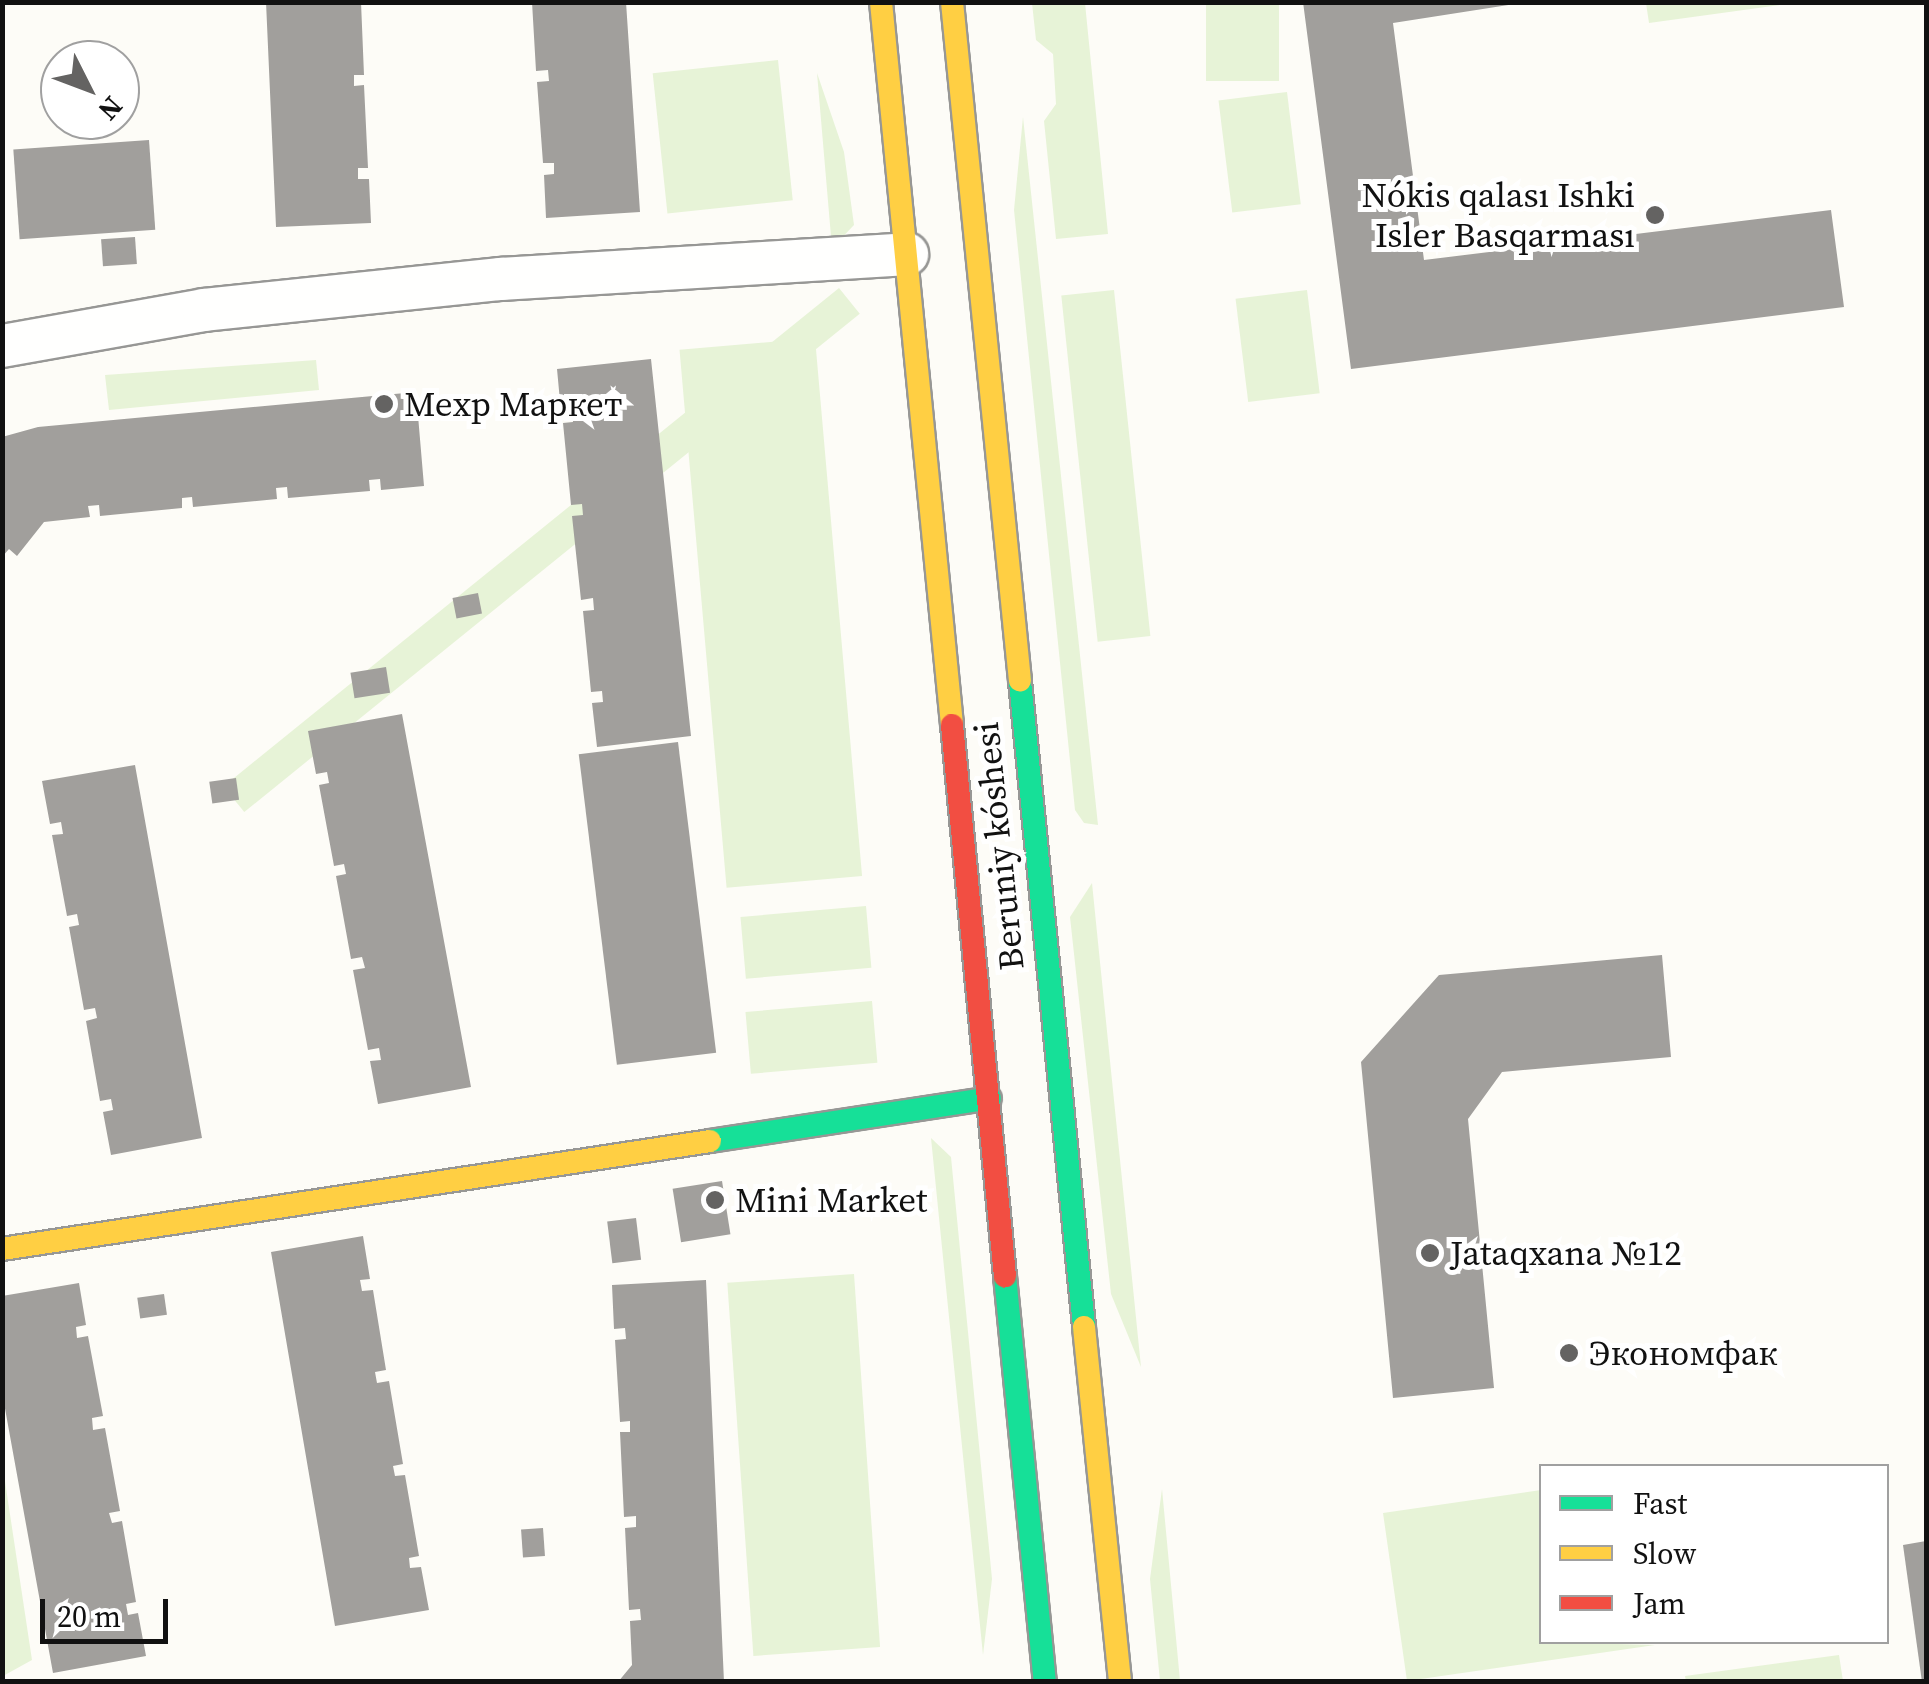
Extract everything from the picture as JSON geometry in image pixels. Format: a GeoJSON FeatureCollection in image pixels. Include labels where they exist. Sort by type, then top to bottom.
{"type":"FeatureCollection","features":[{"type":"Feature","properties":{"kind":"street","name":"Beruniy kóshesi"},"geometry":{"type":"LineString","coordinates":[[881,2],[1044,1682]]}},
{"type":"Feature","properties":{"kind":"street","name":"Beruniy kóshesi"},"geometry":{"type":"LineString","coordinates":[[952,2],[1120,1682]]}},
{"type":"Feature","properties":{"kind":"street"},"geometry":{"type":"LineString","coordinates":[[2,346],[204,310],[462,283],[906,254]]}},
{"type":"Feature","properties":{"kind":"street"},"geometry":{"type":"LineString","coordinates":[[2,1249],[575,1156],[990,1098]]}},
{"type":"Feature","properties":{"kind":"green space"},"geometry":{"type":"Polygon","coordinates":[[[1646,2],[1794,3],[1649,23],[1646,2]]]}},
{"type":"Feature","properties":{"kind":"green space"},"geometry":{"type":"Polygon","coordinates":[[[1032,3],[1085,3],[1108,234],[1056,239],[1044,121],[1056,104],[1053,54],[1036,40],[1032,3]]]}},
{"type":"Feature","properties":{"kind":"green space"},"geometry":{"type":"Polygon","coordinates":[[[1206,3],[1279,3],[1279,81],[1206,81],[1206,3]]]}},
{"type":"Feature","properties":{"kind":"green space"},"geometry":{"type":"Polygon","coordinates":[[[778,60],[793,200],[667,213],[653,73],[778,60]]]}},
{"type":"Feature","properties":{"kind":"green space"},"geometry":{"type":"Polygon","coordinates":[[[817,73],[844,152],[854,225],[832,248],[817,73]]]}},
{"type":"Feature","properties":{"kind":"green space"},"geometry":{"type":"Polygon","coordinates":[[[1287,92],[1301,204],[1232,213],[1219,100],[1287,92]]]}},
{"type":"Feature","properties":{"kind":"green space"},"geometry":{"type":"Polygon","coordinates":[[[1023,117],[1098,825],[1084,823],[1075,810],[1014,210],[1023,117]]]}},
{"type":"Feature","properties":{"kind":"green space"},"geometry":{"type":"Polygon","coordinates":[[[839,288],[860,314],[244,812],[224,786],[839,288]]]}},
{"type":"Feature","properties":{"kind":"green space"},"geometry":{"type":"Polygon","coordinates":[[[1114,290],[1150,636],[1098,642],[1061,296],[1114,290]]]}},
{"type":"Feature","properties":{"kind":"green space"},"geometry":{"type":"Polygon","coordinates":[[[1307,290],[1320,393],[1248,402],[1236,299],[1307,290]]]}},
{"type":"Feature","properties":{"kind":"green space"},"geometry":{"type":"Polygon","coordinates":[[[815,338],[862,876],[727,888],[680,350],[815,338]]]}},
{"type":"Feature","properties":{"kind":"green space"},"geometry":{"type":"Polygon","coordinates":[[[316,360],[319,390],[109,410],[105,375],[316,360]]]}},
{"type":"Feature","properties":{"kind":"green space"},"geometry":{"type":"Polygon","coordinates":[[[1092,883],[1141,1367],[1111,1294],[1070,917],[1092,883]]]}},
{"type":"Feature","properties":{"kind":"green space"},"geometry":{"type":"Polygon","coordinates":[[[866,906],[871,968],[746,979],[740,917],[866,906]]]}},
{"type":"Feature","properties":{"kind":"green space"},"geometry":{"type":"Polygon","coordinates":[[[872,1001],[877,1063],[751,1074],[745,1012],[872,1001]]]}},
{"type":"Feature","properties":{"kind":"green space"},"geometry":{"type":"Polygon","coordinates":[[[931,1138],[951,1157],[992,1579],[983,1655],[931,1138]]]}},
{"type":"Feature","properties":{"kind":"green space"},"geometry":{"type":"Polygon","coordinates":[[[854,1274],[880,1647],[753,1656],[727,1283],[854,1274]]]}},
{"type":"Feature","properties":{"kind":"green space"},"geometry":{"type":"Polygon","coordinates":[[[3,1468],[32,1660],[2,1676],[3,1468]]]}},
{"type":"Feature","properties":{"kind":"green space"},"geometry":{"type":"Polygon","coordinates":[[[1162,1489],[1180,1681],[1160,1681],[1150,1579],[1162,1489]]]}},
{"type":"Feature","properties":{"kind":"green space"},"geometry":{"type":"Polygon","coordinates":[[[1539,1490],[1539,1644],[1655,1645],[1407,1681],[1383,1513],[1539,1490]]]}},
{"type":"Feature","properties":{"kind":"green space"},"geometry":{"type":"Polygon","coordinates":[[[1839,1655],[1843,1681],[1686,1681],[1685,1676],[1839,1655]]]}},
{"type":"Feature","properties":{"kind":"building"},"geometry":{"type":"Polygon","coordinates":[[[266,2],[361,2],[364,75],[354,75],[354,86],[364,85],[368,168],[358,168],[358,179],[369,179],[371,223],[276,227],[266,2]]]}},
{"type":"Feature","properties":{"kind":"building"},"geometry":{"type":"Polygon","coordinates":[[[532,2],[626,2],[640,212],[546,218],[544,175],[554,174],[554,163],[543,163],[537,82],[549,81],[548,70],[536,71],[532,2]]]}},
{"type":"Feature","properties":{"kind":"building"},"geometry":{"type":"Polygon","coordinates":[[[1303,2],[1528,2],[1393,23],[1424,260],[1831,210],[1844,307],[1351,369],[1303,2]]]}},
{"type":"Feature","properties":{"kind":"building"},"geometry":{"type":"Polygon","coordinates":[[[149,140],[155,230],[20,239],[13,149],[149,140]]]}},
{"type":"Feature","properties":{"kind":"building"},"geometry":{"type":"Polygon","coordinates":[[[135,237],[137,264],[103,266],[101,239],[135,237]]]}},
{"type":"Feature","properties":{"kind":"building"},"geometry":{"type":"Polygon","coordinates":[[[651,359],[691,736],[597,747],[592,703],[603,702],[602,691],[591,692],[583,611],[594,610],[593,598],[581,600],[572,516],[583,515],[582,504],[571,505],[563,423],[573,422],[572,411],[561,412],[557,369],[651,359]]]}},
{"type":"Feature","properties":{"kind":"building"},"geometry":{"type":"Polygon","coordinates":[[[416,392],[424,486],[381,490],[380,479],[369,480],[370,491],[288,498],[287,487],[276,488],[277,499],[193,507],[192,497],[182,498],[182,508],[100,516],[99,505],[88,506],[90,517],[44,522],[17,556],[9,549],[2,557],[2,437],[38,427],[416,392]]]}},
{"type":"Feature","properties":{"kind":"building"},"geometry":{"type":"Polygon","coordinates":[[[478,593],[482,614],[456,619],[452,598],[478,593]]]}},
{"type":"Feature","properties":{"kind":"building"},"geometry":{"type":"Polygon","coordinates":[[[386,667],[390,693],[355,698],[350,673],[386,667]]]}},
{"type":"Feature","properties":{"kind":"building"},"geometry":{"type":"Polygon","coordinates":[[[402,714],[471,1087],[378,1104],[370,1061],[381,1060],[379,1048],[368,1050],[353,970],[365,968],[362,957],[351,959],[336,876],[346,874],[344,864],[334,866],[319,785],[329,783],[327,772],[316,774],[308,731],[402,714]]]}},
{"type":"Feature","properties":{"kind":"building"},"geometry":{"type":"Polygon","coordinates":[[[678,742],[716,1053],[617,1065],[579,754],[678,742]]]}},
{"type":"Feature","properties":{"kind":"building"},"geometry":{"type":"Polygon","coordinates":[[[135,765],[202,1138],[111,1155],[103,1112],[113,1110],[111,1099],[100,1101],[86,1021],[97,1018],[95,1008],[84,1010],[69,927],[79,925],[77,914],[67,916],[52,835],[63,834],[61,822],[50,824],[42,781],[135,765]]]}},
{"type":"Feature","properties":{"kind":"building"},"geometry":{"type":"Polygon","coordinates":[[[236,778],[239,800],[212,804],[209,782],[236,778]]]}},
{"type":"Feature","properties":{"kind":"building","name":"Jataqxana №12"},"geometry":{"type":"Polygon","coordinates":[[[1662,955],[1671,1057],[1502,1072],[1468,1119],[1494,1388],[1393,1398],[1361,1062],[1439,975],[1662,955]]]}},
{"type":"Feature","properties":{"kind":"building"},"geometry":{"type":"Polygon","coordinates":[[[722,1181],[730,1234],[681,1242],[673,1189],[722,1181]]]}},
{"type":"Feature","properties":{"kind":"building"},"geometry":{"type":"Polygon","coordinates":[[[636,1218],[641,1260],[612,1263],[607,1222],[636,1218]]]}},
{"type":"Feature","properties":{"kind":"building"},"geometry":{"type":"Polygon","coordinates":[[[363,1236],[370,1279],[360,1280],[362,1291],[373,1290],[386,1370],[375,1372],[377,1383],[389,1381],[403,1464],[393,1466],[395,1476],[405,1475],[419,1556],[409,1558],[410,1568],[421,1567],[429,1610],[335,1626],[271,1252],[363,1236]]]}},
{"type":"Feature","properties":{"kind":"building"},"geometry":{"type":"Polygon","coordinates":[[[706,1280],[724,1682],[618,1682],[632,1665],[630,1621],[641,1620],[640,1609],[629,1610],[625,1528],[636,1527],[636,1516],[624,1517],[620,1432],[630,1432],[630,1421],[620,1422],[615,1340],[626,1339],[625,1328],[614,1329],[612,1285],[706,1280]]]}},
{"type":"Feature","properties":{"kind":"building"},"geometry":{"type":"Polygon","coordinates":[[[79,1283],[86,1325],[76,1327],[77,1338],[88,1336],[103,1416],[92,1418],[93,1430],[105,1428],[120,1511],[109,1513],[112,1523],[122,1521],[136,1602],[126,1604],[128,1615],[138,1613],[146,1656],[53,1673],[2,1392],[2,1296],[79,1283]]]}},
{"type":"Feature","properties":{"kind":"building"},"geometry":{"type":"Polygon","coordinates":[[[164,1294],[167,1315],[140,1319],[137,1298],[164,1294]]]}},
{"type":"Feature","properties":{"kind":"building"},"geometry":{"type":"Polygon","coordinates":[[[543,1528],[545,1556],[523,1557],[521,1530],[543,1528]]]}},
{"type":"Feature","properties":{"kind":"building"},"geometry":{"type":"Polygon","coordinates":[[[1926,1541],[1926,1682],[1922,1682],[1903,1545],[1926,1541]]]}},
{"type":"Feature","properties":{"kind":"traffic: fast"},"geometry":{"type":"LineString","coordinates":[[1020,681],[1084,1327]]}},
{"type":"Feature","properties":{"kind":"traffic: fast"},"geometry":{"type":"LineString","coordinates":[[710,1141],[990,1098]]}},
{"type":"Feature","properties":{"kind":"traffic: fast"},"geometry":{"type":"LineString","coordinates":[[1005,1276],[1045,1682]]}},
{"type":"Feature","properties":{"kind":"traffic: slow"},"geometry":{"type":"LineString","coordinates":[[881,2],[952,725]]}},
{"type":"Feature","properties":{"kind":"traffic: slow"},"geometry":{"type":"LineString","coordinates":[[952,2],[1020,681]]}},
{"type":"Feature","properties":{"kind":"traffic: slow"},"geometry":{"type":"LineString","coordinates":[[2,1249],[710,1141]]}},
{"type":"Feature","properties":{"kind":"traffic: slow"},"geometry":{"type":"LineString","coordinates":[[1084,1327],[1120,1682]]}},
{"type":"Feature","properties":{"kind":"traffic: jam"},"geometry":{"type":"LineString","coordinates":[[952,725],[1005,1276]]}},
{"type":"Feature","properties":{"kind":"place","name":"Nókis qalası Ishki Isler Basqarması"},"geometry":{"type":"Point","coordinates":[1655,215]}},
{"type":"Feature","properties":{"kind":"place","name":"Мехр Маркет"},"geometry":{"type":"Point","coordinates":[384,404]}},
{"type":"Feature","properties":{"kind":"place","name":"Mini Market"},"geometry":{"type":"Point","coordinates":[715,1200]}},
{"type":"Feature","properties":{"kind":"place","name":"Jataqxana №12"},"geometry":{"type":"Point","coordinates":[1430,1253]}},
{"type":"Feature","properties":{"kind":"place","name":"Экономфак"},"geometry":{"type":"Point","coordinates":[1569,1353]}}]}
